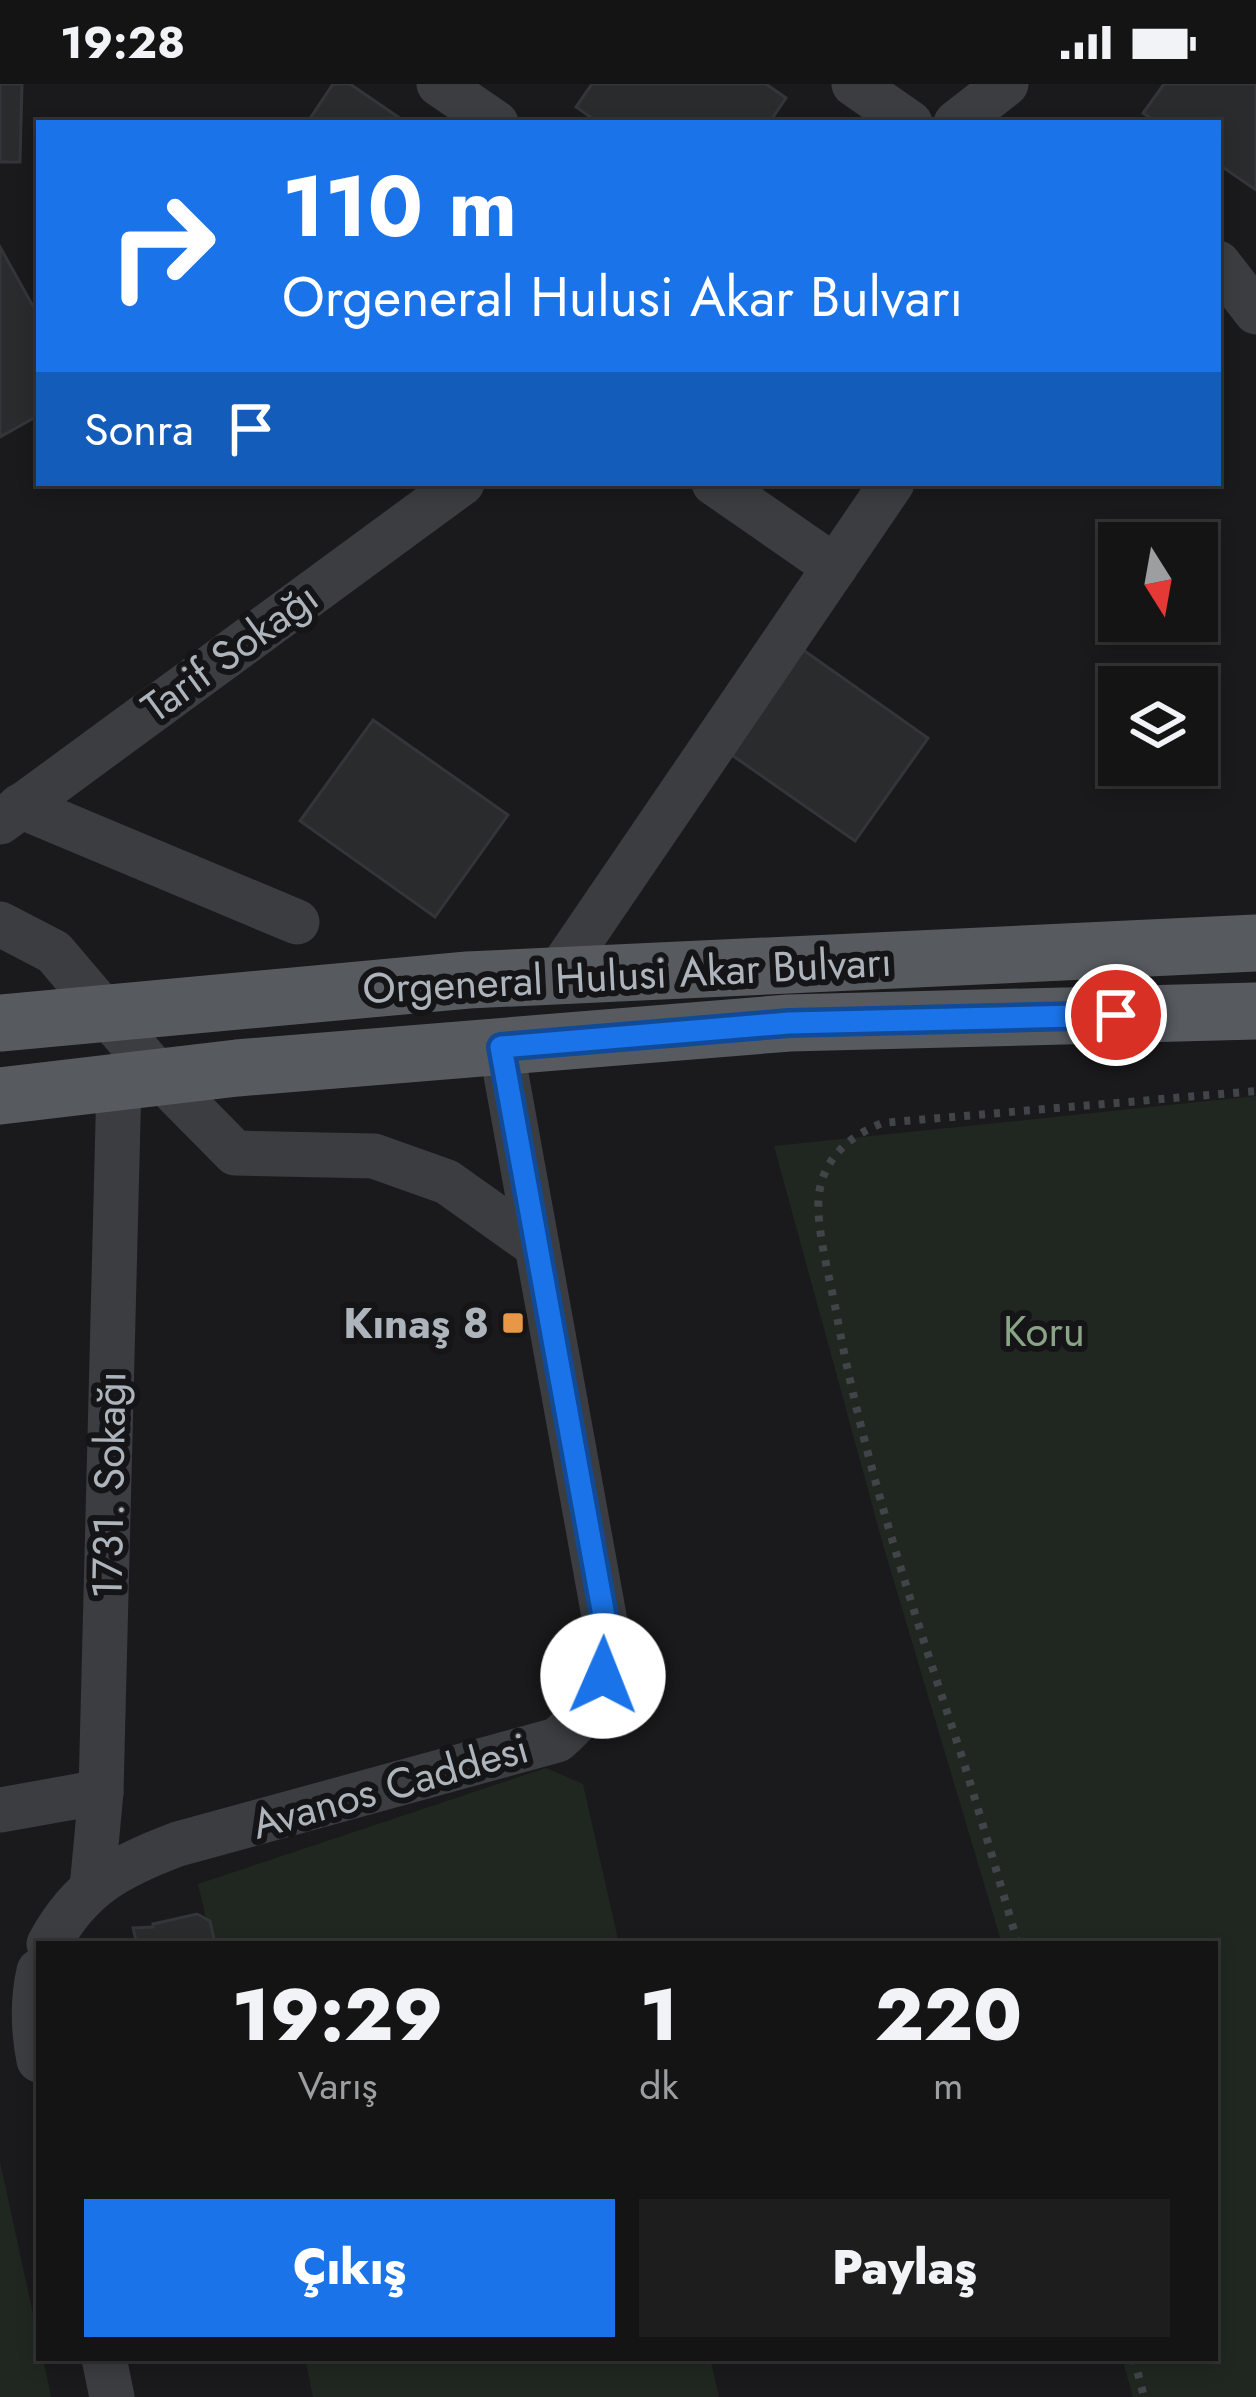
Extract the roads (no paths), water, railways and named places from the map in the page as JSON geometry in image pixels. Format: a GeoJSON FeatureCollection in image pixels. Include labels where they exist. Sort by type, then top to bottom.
{"type":"FeatureCollection","features":[{"type":"Feature","properties":{"kind":"main road","name":"Orgeneral Hulusi Akar Bulvarı"},"geometry":{"type":"LineString","coordinates":[[0,1023],[468,980],[1256,943]]}},
{"type":"Feature","properties":{"kind":"main road","name":"Orgeneral Hulusi Akar Bulvarı"},"geometry":{"type":"LineString","coordinates":[[0,1096],[237,1068],[789,1023],[1256,1011]]}},
{"type":"Feature","properties":{"kind":"street"},"geometry":{"type":"LineString","coordinates":[[439,84],[492,120]]}},
{"type":"Feature","properties":{"kind":"street"},"geometry":{"type":"LineString","coordinates":[[854,84],[906,120]]}},
{"type":"Feature","properties":{"kind":"street"},"geometry":{"type":"LineString","coordinates":[[1221,267],[1256,312]]}},
{"type":"Feature","properties":{"kind":"street","name":"Tarif Sokağı"},"geometry":{"type":"LineString","coordinates":[[10,814],[458,486]]}},
{"type":"Feature","properties":{"kind":"street"},"geometry":{"type":"LineString","coordinates":[[718,486],[835,567]]}},
{"type":"Feature","properties":{"kind":"street"},"geometry":{"type":"LineString","coordinates":[[557,975],[890,486]]}},
{"type":"Feature","properties":{"kind":"street"},"geometry":{"type":"LineString","coordinates":[[10,814],[297,922]]}},
{"type":"Feature","properties":{"kind":"street"},"geometry":{"type":"LineString","coordinates":[[0,924],[54,952],[109,1013],[140,1079],[235,1153],[374,1156],[447,1182],[537,1246]]}},
{"type":"Feature","properties":{"kind":"street","name":"Avanos Caddesi"},"geometry":{"type":"LineString","coordinates":[[51,1941],[73,1906],[113,1872],[136,1860],[178,1844],[556,1739],[584,1714],[603,1676],[606,1627],[501,1047]]}},
{"type":"Feature","properties":{"kind":"street","name":"1731. Sokağı"},"geometry":{"type":"LineString","coordinates":[[92,1888],[140,1079]]}},
{"type":"Feature","properties":{"kind":"street"},"geometry":{"type":"LineString","coordinates":[[0,1810],[101,1792]]}},
{"type":"Feature","properties":{"kind":"street"},"geometry":{"type":"LineString","coordinates":[[36,1988],[36,2044]]}},
{"type":"Feature","properties":{"kind":"street"},"geometry":{"type":"LineString","coordinates":[[105,2361],[112,2397]]}},
{"type":"Feature","properties":{"kind":"place","name":"Kınaş 8"},"geometry":{"type":"Point","coordinates":[513,1323]}},
{"type":"Feature","properties":{"kind":"park label","name":"Koru"},"geometry":{"type":"Point","coordinates":[1044,1331]}}]}
